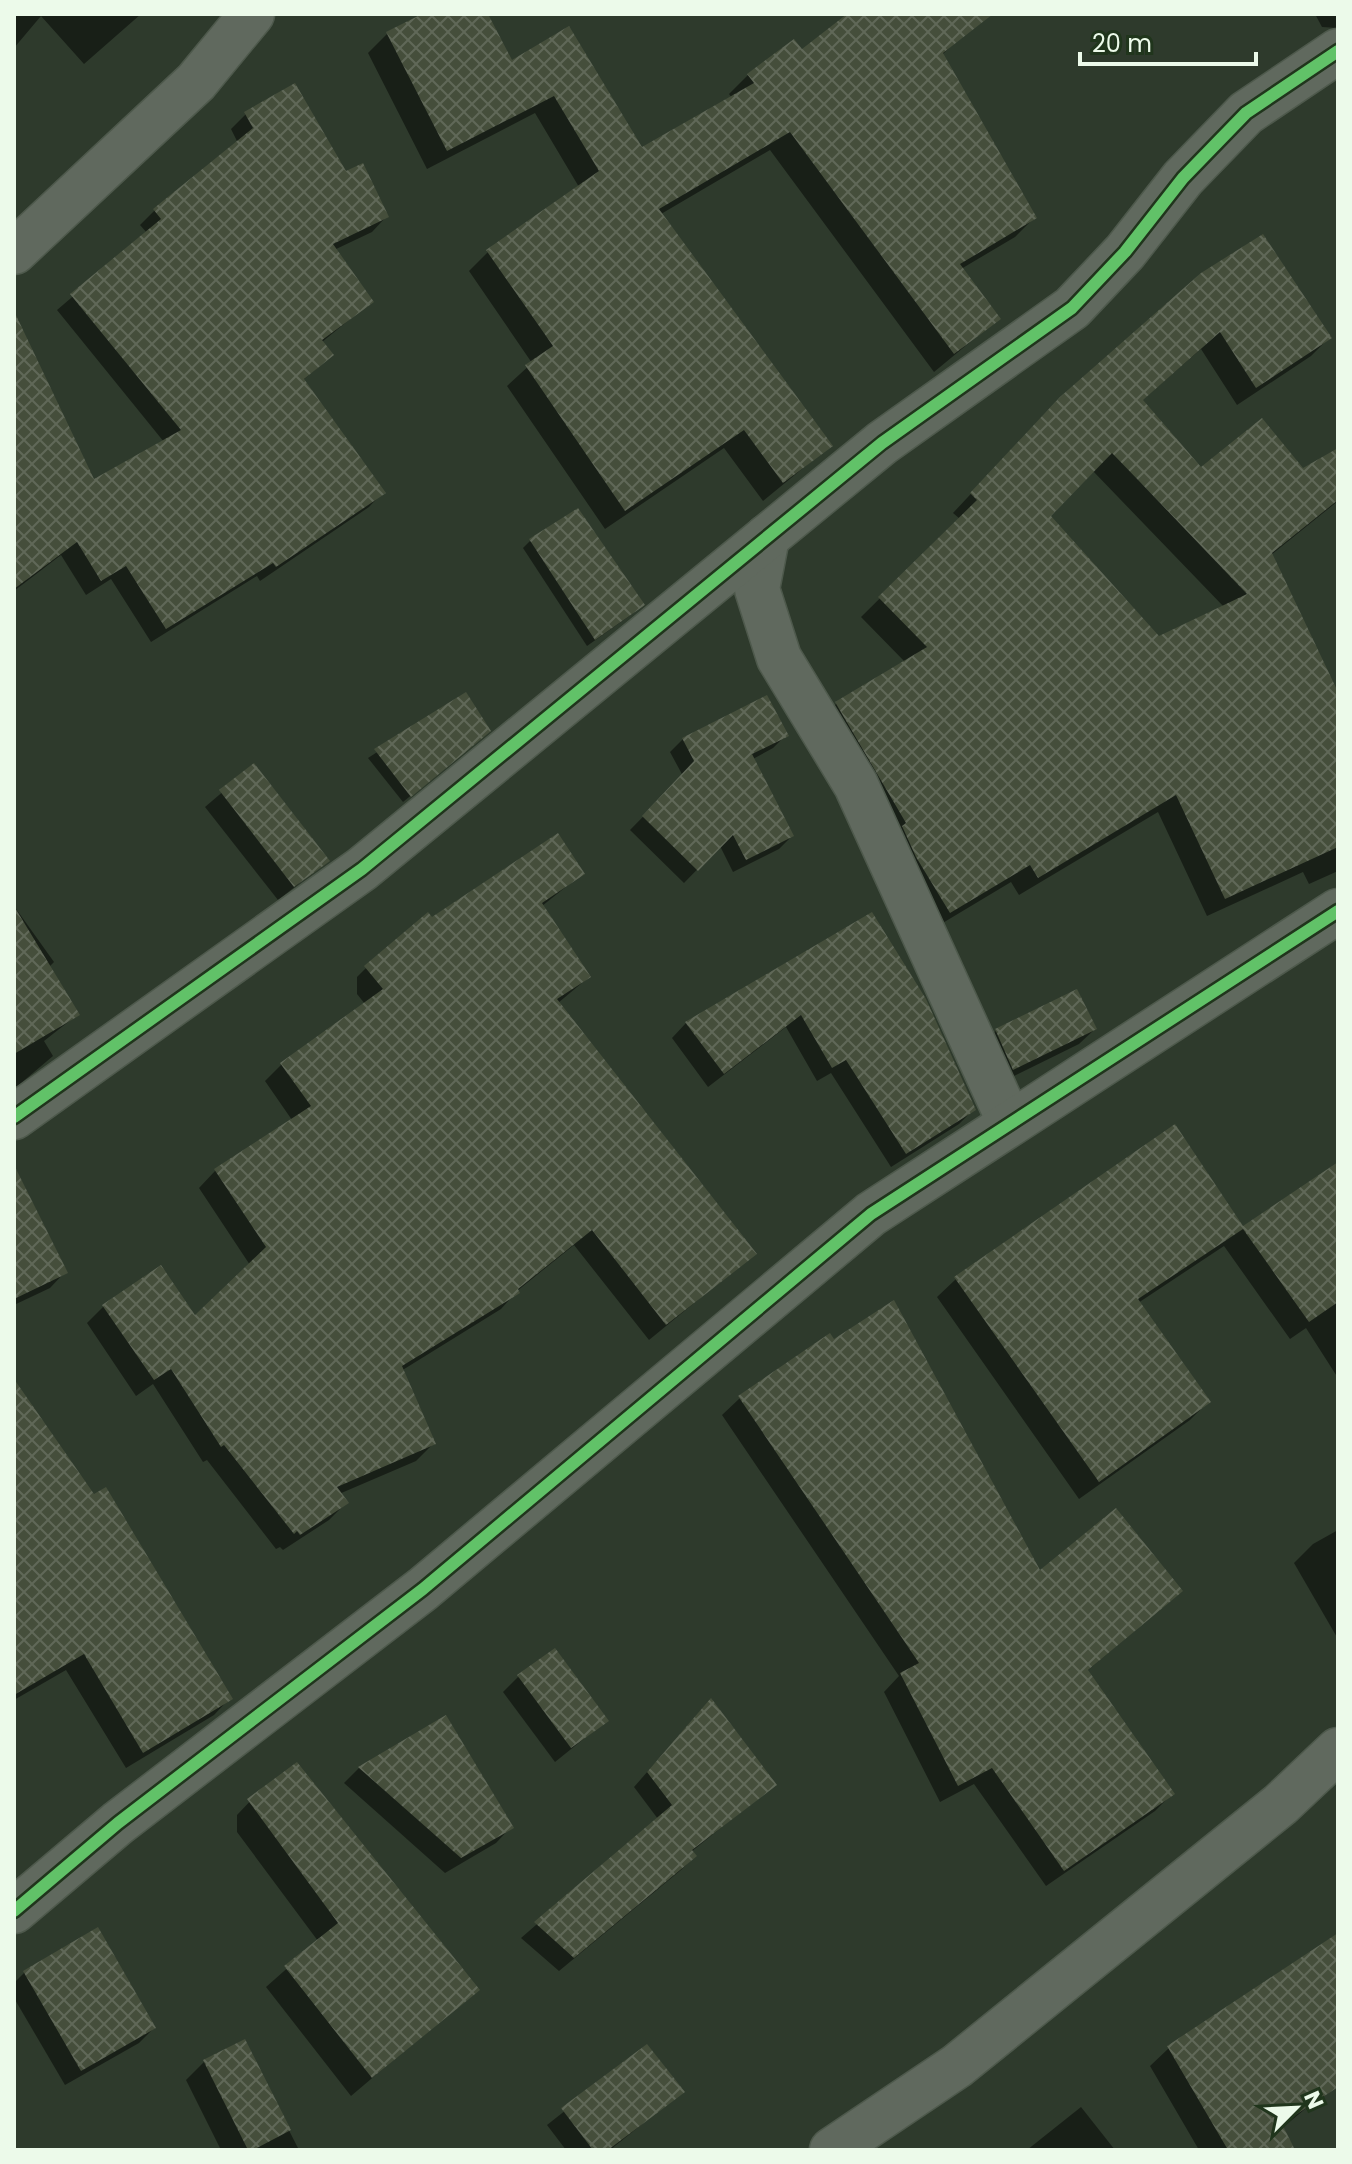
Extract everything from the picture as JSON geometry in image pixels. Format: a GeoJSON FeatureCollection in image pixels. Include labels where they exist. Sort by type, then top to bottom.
{"type":"FeatureCollection","features":[{"type":"Feature","properties":{"kind":"street"},"geometry":{"type":"LineString","coordinates":[[14,252],[196,82],[252,14]]}},
{"type":"Feature","properties":{"kind":"street"},"geometry":{"type":"LineString","coordinates":[[14,1117],[362,869],[882,443],[1072,308],[1125,252],[1183,178],[1246,113],[1338,51]]}},
{"type":"Feature","properties":{"kind":"street"},"geometry":{"type":"LineString","coordinates":[[767,537],[757,589],[779,658],[856,785],[1009,1121]]}},
{"type":"Feature","properties":{"kind":"street"},"geometry":{"type":"LineString","coordinates":[[14,1911],[118,1823],[423,1589],[871,1214],[1009,1121],[1338,911]]}},
{"type":"Feature","properties":{"kind":"street"},"geometry":{"type":"LineString","coordinates":[[832,2150],[957,2066],[1281,1804],[1338,1750]]}},
{"type":"Feature","properties":{"kind":"building"},"geometry":{"type":"Polygon","coordinates":[[[422,14],[488,14],[512,60],[569,26],[642,147],[754,83],[747,74],[794,39],[802,49],[847,14],[993,14],[943,53],[1037,218],[960,264],[1001,319],[954,354],[790,132],[659,209],[833,446],[783,483],[744,430],[625,511],[525,365],[553,346],[486,250],[599,171],[554,96],[447,151],[386,32],[422,14]]]}},
{"type":"Feature","properties":{"kind":"building"},"geometry":{"type":"Polygon","coordinates":[[[295,83],[346,171],[363,163],[389,217],[333,244],[374,302],[322,340],[334,355],[304,379],[386,493],[276,567],[273,563],[166,629],[126,566],[101,581],[77,542],[14,589],[14,311],[94,479],[181,430],[70,294],[161,219],[153,209],[253,128],[244,112],[295,83]]]}},
{"type":"Feature","properties":{"kind":"building"},"geometry":{"type":"Polygon","coordinates":[[[1263,234],[1332,338],[1256,388],[1220,332],[1143,400],[1201,467],[1262,418],[1303,468],[1338,448],[1338,500],[1272,553],[1338,692],[1338,847],[1225,899],[1176,795],[1038,878],[1030,865],[950,913],[916,857],[902,826],[906,823],[835,702],[927,647],[878,597],[977,500],[970,493],[1060,397],[1201,273],[1263,234]],[[1112,453],[1051,516],[1159,636],[1247,594],[1112,453]]]}},
{"type":"Feature","properties":{"kind":"building"},"geometry":{"type":"Polygon","coordinates":[[[578,508],[645,605],[595,640],[529,539],[578,508]]]}},
{"type":"Feature","properties":{"kind":"building"},"geometry":{"type":"Polygon","coordinates":[[[466,692],[491,731],[411,797],[374,749],[466,692]]]}},
{"type":"Feature","properties":{"kind":"building"},"geometry":{"type":"Polygon","coordinates":[[[767,695],[789,736],[752,754],[794,836],[746,860],[733,835],[698,871],[642,816],[694,761],[682,738],[767,695]]]}},
{"type":"Feature","properties":{"kind":"building"},"geometry":{"type":"Polygon","coordinates":[[[254,763],[330,861],[294,887],[219,790],[254,763]]]}},
{"type":"Feature","properties":{"kind":"building"},"geometry":{"type":"Polygon","coordinates":[[[558,833],[585,874],[542,903],[591,977],[557,999],[757,1254],[666,1325],[592,1230],[518,1289],[520,1293],[402,1366],[436,1444],[337,1487],[349,1503],[300,1535],[297,1531],[294,1534],[224,1445],[221,1447],[171,1369],[154,1380],[102,1305],[161,1265],[195,1315],[266,1247],[214,1169],[311,1106],[280,1063],[383,989],[364,966],[428,912],[432,917],[558,833]]]}},
{"type":"Feature","properties":{"kind":"building"},"geometry":{"type":"Polygon","coordinates":[[[14,906],[80,1015],[14,1054],[14,906]]]}},
{"type":"Feature","properties":{"kind":"building"},"geometry":{"type":"Polygon","coordinates":[[[872,912],[926,999],[976,1110],[906,1154],[846,1060],[832,1068],[801,1015],[724,1074],[685,1022],[872,912]]]}},
{"type":"Feature","properties":{"kind":"building"},"geometry":{"type":"Polygon","coordinates":[[[1077,989],[1097,1029],[1013,1070],[995,1029],[1077,989]]]}},
{"type":"Feature","properties":{"kind":"building"},"geometry":{"type":"Polygon","coordinates":[[[1175,1124],[1243,1226],[1338,1162],[1338,1302],[1309,1322],[1243,1229],[1138,1299],[1211,1402],[1099,1482],[954,1277],[1175,1124]]]}},
{"type":"Feature","properties":{"kind":"building"},"geometry":{"type":"Polygon","coordinates":[[[14,1165],[68,1273],[14,1299],[14,1165]]]}},
{"type":"Feature","properties":{"kind":"building"},"geometry":{"type":"Polygon","coordinates":[[[894,1300],[1040,1570],[1116,1508],[1183,1591],[1088,1670],[1175,1794],[1064,1871],[992,1768],[958,1786],[900,1673],[919,1663],[738,1396],[830,1333],[834,1339],[894,1300]]]}},
{"type":"Feature","properties":{"kind":"building"},"geometry":{"type":"Polygon","coordinates":[[[14,1379],[94,1494],[106,1487],[233,1699],[143,1753],[84,1654],[14,1695],[14,1379]]]}},
{"type":"Feature","properties":{"kind":"building"},"geometry":{"type":"Polygon","coordinates":[[[555,1648],[609,1721],[571,1748],[517,1675],[555,1648]]]}},
{"type":"Feature","properties":{"kind":"building"},"geometry":{"type":"Polygon","coordinates":[[[711,1698],[777,1785],[692,1850],[697,1856],[574,1958],[534,1922],[672,1805],[647,1772],[711,1698]]]}},
{"type":"Feature","properties":{"kind":"building"},"geometry":{"type":"Polygon","coordinates":[[[446,1715],[514,1828],[461,1858],[358,1767],[446,1715]]]}},
{"type":"Feature","properties":{"kind":"building"},"geometry":{"type":"Polygon","coordinates":[[[297,1762],[480,1990],[372,2078],[284,1966],[338,1923],[247,1799],[297,1762]]]}},
{"type":"Feature","properties":{"kind":"building"},"geometry":{"type":"Polygon","coordinates":[[[98,1927],[156,2028],[81,2071],[23,1971],[98,1927]]]}},
{"type":"Feature","properties":{"kind":"building"},"geometry":{"type":"Polygon","coordinates":[[[1338,1933],[1338,2087],[1282,2124],[1295,2150],[1228,2150],[1167,2046],[1338,1933]]]}},
{"type":"Feature","properties":{"kind":"building"},"geometry":{"type":"Polygon","coordinates":[[[245,2039],[291,2130],[253,2150],[248,2150],[203,2060],[245,2039]]]}},
{"type":"Feature","properties":{"kind":"building"},"geometry":{"type":"Polygon","coordinates":[[[647,2044],[685,2092],[608,2150],[593,2150],[561,2108],[647,2044]]]}},
{"type":"Feature","properties":{"kind":"cycle path"},"geometry":{"type":"LineString","coordinates":[[14,1117],[362,869],[882,443],[1072,308],[1125,252],[1183,178],[1246,113],[1338,51]]}},
{"type":"Feature","properties":{"kind":"cycle path"},"geometry":{"type":"LineString","coordinates":[[14,1911],[118,1823],[423,1589],[871,1214],[1338,911]]}}]}
